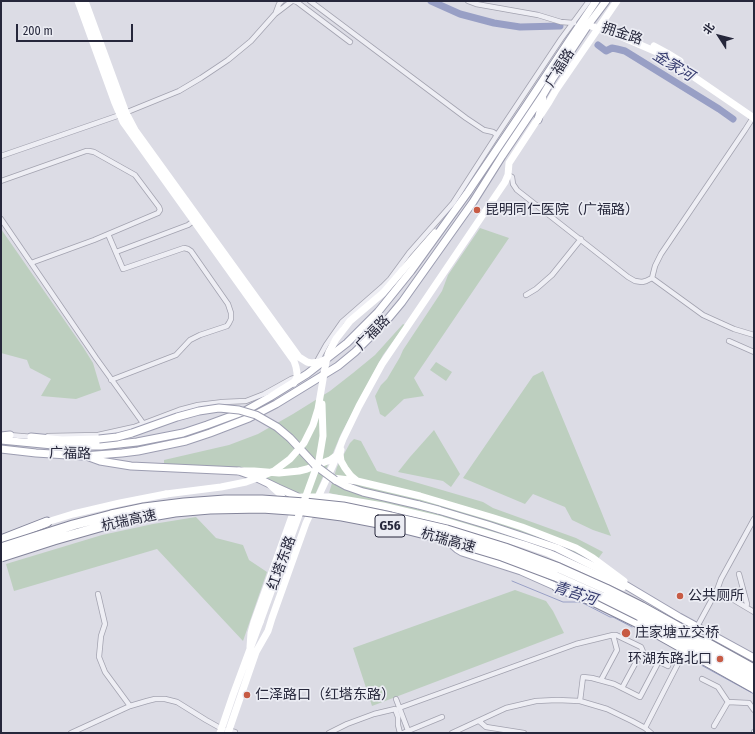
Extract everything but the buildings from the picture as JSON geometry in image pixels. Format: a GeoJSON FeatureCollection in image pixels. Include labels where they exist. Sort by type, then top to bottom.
{"type":"FeatureCollection","features":[{"type":"Feature","properties":{"kind":"highway","name":"杭瑞高速"},"geometry":{"type":"LineString","coordinates":[[1,548],[100,518],[139,509],[174,504],[251,500],[289,501],[338,507],[447,530],[541,561],[624,598],[754,669]]}},
{"type":"Feature","properties":{"kind":"highway","name":"杭瑞高速"},"geometry":{"type":"LineString","coordinates":[[1,557],[108,525],[175,512],[262,508],[342,516],[389,525],[445,539],[502,556],[550,574],[620,605],[754,679]]}},
{"type":"Feature","properties":{"kind":"highway"},"geometry":{"type":"LineString","coordinates":[[1,540],[47,522]]}},
{"type":"Feature","properties":{"kind":"highway"},"geometry":{"type":"LineString","coordinates":[[557,587],[593,600],[640,624],[754,688]]}},
{"type":"Feature","properties":{"kind":"main road"},"geometry":{"type":"LineString","coordinates":[[78,1],[84,10],[127,128],[196,219],[266,316],[299,357],[311,363],[317,363],[327,359]]}},
{"type":"Feature","properties":{"kind":"main road"},"geometry":{"type":"LineString","coordinates":[[84,10],[85,1]]}},
{"type":"Feature","properties":{"kind":"main road","name":"广福路"},"geometry":{"type":"LineString","coordinates":[[1,440],[63,446],[101,446],[163,438],[183,433],[245,411],[307,374],[347,343],[378,312],[411,271],[468,192],[596,1]]}},
{"type":"Feature","properties":{"kind":"main road","name":"广福路"},"geometry":{"type":"LineString","coordinates":[[1,449],[36,454],[83,456],[138,451],[186,441],[249,418],[276,404],[338,366],[355,352],[387,320],[402,302],[473,202],[543,95],[580,24],[606,1]]}},
{"type":"Feature","properties":{"kind":"main road"},"geometry":{"type":"LineString","coordinates":[[508,175],[509,163],[550,102],[556,90],[617,1]]}},
{"type":"Feature","properties":{"kind":"main road","name":"拥金路"},"geometry":{"type":"LineString","coordinates":[[580,24],[625,32],[662,49],[754,116]]}},
{"type":"Feature","properties":{"kind":"main road"},"geometry":{"type":"LineString","coordinates":[[538,120],[543,95]]}},
{"type":"Feature","properties":{"kind":"main road","name":"红塔东路"},"geometry":{"type":"LineString","coordinates":[[227,732],[256,652],[268,631],[306,523],[359,406],[382,364],[505,182],[508,175]]}},
{"type":"Feature","properties":{"kind":"main road"},"geometry":{"type":"LineString","coordinates":[[47,522],[120,503],[166,494],[240,483],[263,476],[281,467],[302,446],[309,434],[317,414],[328,357],[339,335],[353,318],[383,293],[451,216],[453,203],[468,192]]}},
{"type":"Feature","properties":{"kind":"main road"},"geometry":{"type":"LineString","coordinates":[[266,316],[294,360],[296,367],[295,380]]}},
{"type":"Feature","properties":{"kind":"main road","name":"红塔东路"},"geometry":{"type":"LineString","coordinates":[[227,732],[250,647],[319,460],[323,436],[321,390]]}},
{"type":"Feature","properties":{"kind":"main road"},"geometry":{"type":"LineString","coordinates":[[31,437],[62,440],[117,437],[177,416],[219,408],[239,410],[256,415],[290,438],[316,466],[335,480],[357,490],[438,510],[557,548],[754,658]]}},
{"type":"Feature","properties":{"kind":"main road"},"geometry":{"type":"LineString","coordinates":[[1,435],[10,435]]}},
{"type":"Feature","properties":{"kind":"main road"},"geometry":{"type":"LineString","coordinates":[[342,443],[340,454],[344,468],[357,481]]}},
{"type":"Feature","properties":{"kind":"main road"},"geometry":{"type":"LineString","coordinates":[[83,456],[130,466],[279,473],[307,469],[330,460],[337,455]]}},
{"type":"Feature","properties":{"kind":"main road"},"geometry":{"type":"LineString","coordinates":[[239,471],[298,497],[317,501],[327,508],[371,515],[437,531],[510,554],[581,582],[624,602],[754,674]]}},
{"type":"Feature","properties":{"kind":"main road"},"geometry":{"type":"LineString","coordinates":[[327,478],[357,481],[420,496],[494,518],[546,536],[576,548],[593,558],[639,594]]}},
{"type":"Feature","properties":{"kind":"main road"},"geometry":{"type":"LineString","coordinates":[[270,484],[280,494],[285,502],[289,515],[289,525]]}},
{"type":"Feature","properties":{"kind":"main road"},"geometry":{"type":"LineString","coordinates":[[420,496],[427,501],[442,520]]}},
{"type":"Feature","properties":{"kind":"main road"},"geometry":{"type":"LineString","coordinates":[[250,647],[251,633],[254,622],[298,497]]}},
{"type":"Feature","properties":{"kind":"main road"},"geometry":{"type":"LineString","coordinates":[[317,501],[329,497],[383,506],[442,520],[542,551],[639,594]]}},
{"type":"Feature","properties":{"kind":"main road"},"geometry":{"type":"LineString","coordinates":[[437,531],[462,552],[521,571],[557,587]]}},
{"type":"Feature","properties":{"kind":"street"},"geometry":{"type":"LineString","coordinates":[[275,14],[279,4],[282,1]]}},
{"type":"Feature","properties":{"kind":"street"},"geometry":{"type":"LineString","coordinates":[[1,156],[123,114],[179,90],[201,78],[228,60],[251,41],[275,14],[293,1],[297,2],[350,42]]}},
{"type":"Feature","properties":{"kind":"street"},"geometry":{"type":"LineString","coordinates":[[310,1],[466,118],[484,130],[493,132],[497,135]]}},
{"type":"Feature","properties":{"kind":"street"},"geometry":{"type":"LineString","coordinates":[[468,1],[476,4],[538,15],[561,22],[580,24]]}},
{"type":"Feature","properties":{"kind":"street"},"geometry":{"type":"LineString","coordinates":[[307,374],[317,363],[326,345],[342,322],[386,283],[409,253],[453,203],[497,135],[580,24],[589,1]]}},
{"type":"Feature","properties":{"kind":"street"},"geometry":{"type":"LineString","coordinates":[[508,175],[512,177],[517,190],[628,277],[635,281],[646,281],[652,278],[655,266],[661,254],[754,116]]}},
{"type":"Feature","properties":{"kind":"street"},"geometry":{"type":"LineString","coordinates":[[1,181],[86,151],[94,152],[135,175],[159,207],[160,210],[158,213],[32,263]]}},
{"type":"Feature","properties":{"kind":"street"},"geometry":{"type":"LineString","coordinates":[[1,219],[111,380],[143,423]]}},
{"type":"Feature","properties":{"kind":"street"},"geometry":{"type":"LineString","coordinates":[[116,252],[188,225],[196,219]]}},
{"type":"Feature","properties":{"kind":"street"},"geometry":{"type":"LineString","coordinates":[[108,234],[123,269],[184,248],[188,249],[191,251],[228,304],[231,313],[231,318],[227,326],[190,340],[176,355],[111,380]]}},
{"type":"Feature","properties":{"kind":"street"},"geometry":{"type":"LineString","coordinates":[[526,295],[536,289],[552,275],[581,239]]}},
{"type":"Feature","properties":{"kind":"street"},"geometry":{"type":"LineString","coordinates":[[652,278],[703,315],[734,329],[754,335]]}},
{"type":"Feature","properties":{"kind":"street"},"geometry":{"type":"LineString","coordinates":[[729,341],[754,352]]}},
{"type":"Feature","properties":{"kind":"street"},"geometry":{"type":"LineString","coordinates":[[10,435],[31,437],[98,435],[124,430],[179,410],[198,405],[246,401],[264,394],[291,378],[295,380]]}},
{"type":"Feature","properties":{"kind":"street"},"geometry":{"type":"LineString","coordinates":[[645,728],[697,627],[718,590],[721,579],[754,519]]}},
{"type":"Feature","properties":{"kind":"street"},"geometry":{"type":"LineString","coordinates":[[739,574],[747,604],[746,607]]}},
{"type":"Feature","properties":{"kind":"street"},"geometry":{"type":"LineString","coordinates":[[718,590],[754,612]]}},
{"type":"Feature","properties":{"kind":"street"},"geometry":{"type":"LineString","coordinates":[[98,594],[105,624],[101,636],[99,657],[105,672],[130,706]]}},
{"type":"Feature","properties":{"kind":"street"},"geometry":{"type":"LineString","coordinates":[[602,680],[616,650],[613,635]]}},
{"type":"Feature","properties":{"kind":"street"},"geometry":{"type":"LineString","coordinates":[[399,708],[576,644],[613,635],[616,635],[640,647],[644,654],[668,666]]}},
{"type":"Feature","properties":{"kind":"street"},"geometry":{"type":"LineString","coordinates":[[622,688],[642,650]]}},
{"type":"Feature","properties":{"kind":"street"},"geometry":{"type":"LineString","coordinates":[[580,701],[583,677],[602,680],[614,684],[640,697],[659,662]]}},
{"type":"Feature","properties":{"kind":"street"},"geometry":{"type":"LineString","coordinates":[[702,679],[718,687],[728,702]]}},
{"type":"Feature","properties":{"kind":"street"},"geometry":{"type":"LineString","coordinates":[[71,733],[130,706],[155,699],[165,699],[177,702],[227,732]]}},
{"type":"Feature","properties":{"kind":"street"},"geometry":{"type":"LineString","coordinates":[[396,699],[409,732]]}},
{"type":"Feature","properties":{"kind":"street"},"geometry":{"type":"LineString","coordinates":[[452,733],[479,722],[506,708],[536,701],[556,700],[580,701],[607,709],[645,728],[651,733]]}},
{"type":"Feature","properties":{"kind":"street"},"geometry":{"type":"LineString","coordinates":[[728,702],[749,703],[754,710]]}},
{"type":"Feature","properties":{"kind":"street"},"geometry":{"type":"LineString","coordinates":[[714,726],[728,702]]}},
{"type":"Feature","properties":{"kind":"street"},"geometry":{"type":"LineString","coordinates":[[329,733],[374,714],[395,708],[401,733],[409,732],[442,717]]}},
{"type":"Feature","properties":{"kind":"street"},"geometry":{"type":"LineString","coordinates":[[479,722],[486,727],[524,733]]}},
{"type":"Feature","properties":{"kind":"green space"},"geometry":{"type":"Polygon","coordinates":[[[480,228],[509,238],[414,378],[424,396],[404,399],[385,417],[380,414],[375,396],[442,291],[448,275],[480,228]]]}},
{"type":"Feature","properties":{"kind":"green space"},"geometry":{"type":"Polygon","coordinates":[[[1,229],[93,363],[101,390],[76,399],[41,396],[51,379],[30,368],[27,360],[1,353],[1,229]]]}},
{"type":"Feature","properties":{"kind":"green space"},"geometry":{"type":"Polygon","coordinates":[[[403,324],[405,325],[383,355],[341,434],[315,495],[298,494],[271,482],[249,468],[164,464],[164,460],[229,445],[258,434],[293,414],[330,391],[375,355],[403,324]]]}},
{"type":"Feature","properties":{"kind":"green space"},"geometry":{"type":"Polygon","coordinates":[[[436,362],[452,372],[446,381],[430,370],[436,362]]]}},
{"type":"Feature","properties":{"kind":"green space"},"geometry":{"type":"Polygon","coordinates":[[[543,371],[611,536],[593,530],[572,520],[565,507],[533,494],[525,504],[463,478],[533,376],[543,371]]]}},
{"type":"Feature","properties":{"kind":"green space"},"geometry":{"type":"Polygon","coordinates":[[[434,430],[460,474],[451,487],[443,481],[398,472],[434,430]]]}},
{"type":"Feature","properties":{"kind":"green space"},"geometry":{"type":"Polygon","coordinates":[[[354,439],[361,441],[377,471],[483,502],[493,508],[576,538],[603,552],[595,563],[551,546],[549,550],[357,499],[329,493],[337,467],[350,443],[354,439]]]}},
{"type":"Feature","properties":{"kind":"green space"},"geometry":{"type":"Polygon","coordinates":[[[196,517],[216,538],[243,545],[249,560],[267,572],[243,641],[157,549],[14,591],[6,564],[102,535],[153,524],[196,517]]]}},
{"type":"Feature","properties":{"kind":"green space"},"geometry":{"type":"Polygon","coordinates":[[[515,590],[546,601],[564,633],[372,706],[353,648],[515,590]]]}},
{"type":"Feature","properties":{"kind":"waterway","name":"金家河"},"geometry":{"type":"LineString","coordinates":[[431,1],[460,14],[494,23],[520,27],[560,26]]}},
{"type":"Feature","properties":{"kind":"waterway","name":"金家河"},"geometry":{"type":"LineString","coordinates":[[598,45],[606,51],[612,48],[625,51],[733,119]]}},
{"type":"Feature","properties":{"kind":"waterway","name":"青苔河"},"geometry":{"type":"LineString","coordinates":[[512,581],[563,602],[581,602],[632,627]]}},
{"type":"Feature","properties":{"kind":"waterway","name":"青苔河"},"geometry":{"type":"LineString","coordinates":[[690,659],[754,694]]}},
{"type":"Feature","properties":{"kind":"place","name":"昆明同仁医院（广福路）"},"geometry":{"type":"Point","coordinates":[477,210]}},
{"type":"Feature","properties":{"kind":"place","name":"公共厕所"},"geometry":{"type":"Point","coordinates":[680,596]}},
{"type":"Feature","properties":{"kind":"place","name":"庄家塘立交桥"},"geometry":{"type":"Point","coordinates":[626,633]}},
{"type":"Feature","properties":{"kind":"place","name":"环湖东路北口"},"geometry":{"type":"Point","coordinates":[720,659]}},
{"type":"Feature","properties":{"kind":"place","name":"仁泽路口（红塔东路）"},"geometry":{"type":"Point","coordinates":[247,695]}}]}
